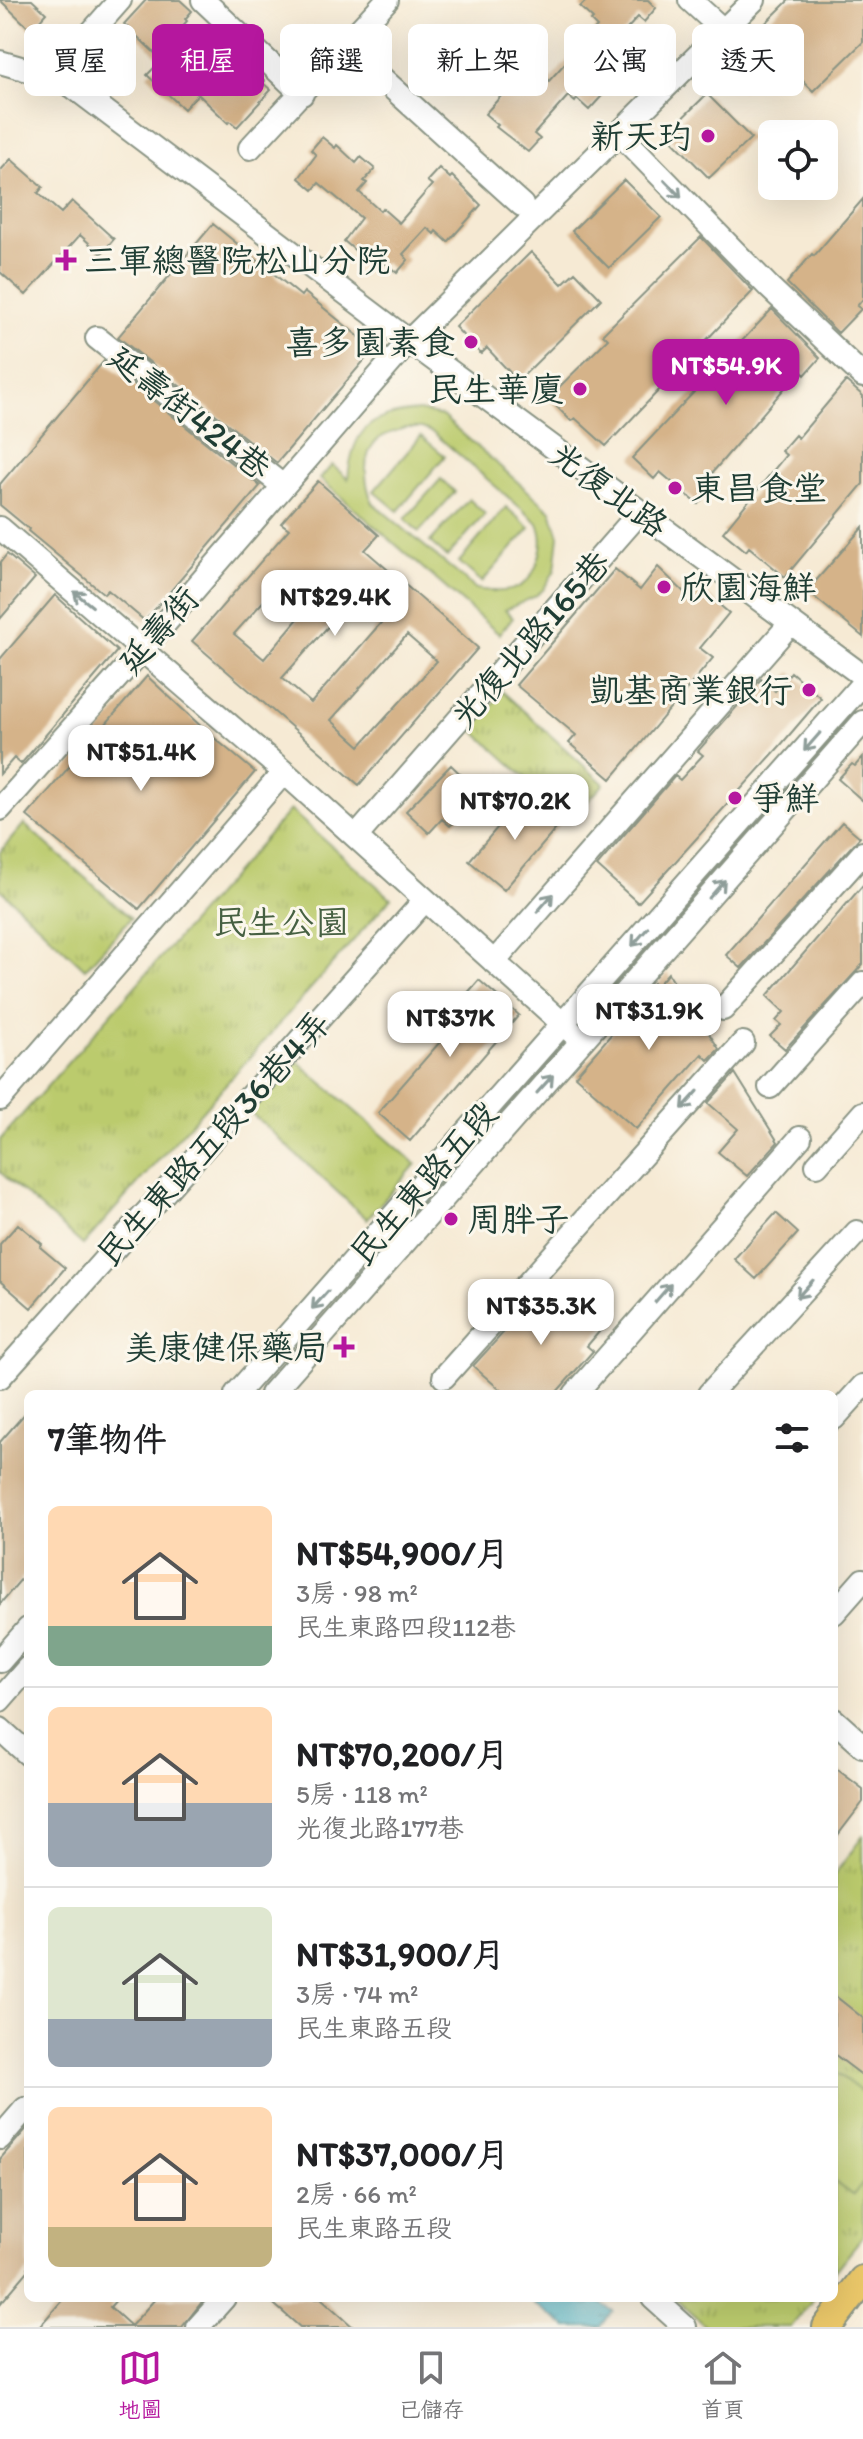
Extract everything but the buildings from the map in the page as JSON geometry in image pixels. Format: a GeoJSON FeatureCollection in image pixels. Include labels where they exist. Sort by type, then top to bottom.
{"type":"FeatureCollection","features":[{"type":"Feature","properties":{"kind":"main road"},"geometry":{"type":"LineString","coordinates":[[827,2327],[863,2280]]}},
{"type":"Feature","properties":{"kind":"street"},"geometry":{"type":"LineString","coordinates":[[99,24],[120,0]]}},
{"type":"Feature","properties":{"kind":"street"},"geometry":{"type":"LineString","coordinates":[[203,0],[280,73]]}},
{"type":"Feature","properties":{"kind":"street"},"geometry":{"type":"LineString","coordinates":[[365,24],[387,0]]}},
{"type":"Feature","properties":{"kind":"street"},"geometry":{"type":"LineString","coordinates":[[690,0],[716,24]]}},
{"type":"Feature","properties":{"kind":"street","name":"延壽街"},"geometry":{"type":"LineString","coordinates":[[729,24],[754,0]]}},
{"type":"Feature","properties":{"kind":"street","name":"延壽街"},"geometry":{"type":"LineString","coordinates":[[0,809],[409,341],[692,61]]}},
{"type":"Feature","properties":{"kind":"street","name":"光復北路"},"geometry":{"type":"LineString","coordinates":[[0,62],[24,69]]}},
{"type":"Feature","properties":{"kind":"street"},"geometry":{"type":"LineString","coordinates":[[392,87],[522,205]]}},
{"type":"Feature","properties":{"kind":"street","name":"光復北路"},"geometry":{"type":"LineString","coordinates":[[85,96],[409,341],[863,676]]}},
{"type":"Feature","properties":{"kind":"street"},"geometry":{"type":"LineString","coordinates":[[250,148],[300,96]]}},
{"type":"Feature","properties":{"kind":"street"},"geometry":{"type":"LineString","coordinates":[[619,133],[777,295],[863,376]]}},
{"type":"Feature","properties":{"kind":"street","name":"延壽街424巷"},"geometry":{"type":"LineString","coordinates":[[97,338],[283,486]]}},
{"type":"Feature","properties":{"kind":"street","name":"光復北路165巷"},"geometry":{"type":"LineString","coordinates":[[356,837],[640,512]]}},
{"type":"Feature","properties":{"kind":"street"},"geometry":{"type":"LineString","coordinates":[[0,528],[284,772],[582,1042]]}},
{"type":"Feature","properties":{"kind":"street"},"geometry":{"type":"LineString","coordinates":[[494,962],[791,623]]}},
{"type":"Feature","properties":{"kind":"street","name":"民生東路五段"},"geometry":{"type":"LineString","coordinates":[[240,1390],[863,683]]}},
{"type":"Feature","properties":{"kind":"street","name":"民生東路五段"},"geometry":{"type":"LineString","coordinates":[[275,1390],[863,722]]}},
{"type":"Feature","properties":{"kind":"street"},"geometry":{"type":"LineString","coordinates":[[0,1099],[284,772]]}},
{"type":"Feature","properties":{"kind":"street"},"geometry":{"type":"LineString","coordinates":[[723,1009],[863,853]]}},
{"type":"Feature","properties":{"kind":"street","name":"民生東路五段36巷4弄"},"geometry":{"type":"LineString","coordinates":[[0,1377],[425,900]]}},
{"type":"Feature","properties":{"kind":"street"},"geometry":{"type":"LineString","coordinates":[[770,1087],[863,983]]}},
{"type":"Feature","properties":{"kind":"street"},"geometry":{"type":"LineString","coordinates":[[444,1377],[743,1043]]}},
{"type":"Feature","properties":{"kind":"street"},"geometry":{"type":"LineString","coordinates":[[817,1165],[863,1113]]}},
{"type":"Feature","properties":{"kind":"street"},"geometry":{"type":"LineString","coordinates":[[579,1390],[800,1138]]}},
{"type":"Feature","properties":{"kind":"street"},"geometry":{"type":"LineString","coordinates":[[713,1390],[857,1232]]}},
{"type":"Feature","properties":{"kind":"street"},"geometry":{"type":"LineString","coordinates":[[838,1414],[863,1386]]}},
{"type":"Feature","properties":{"kind":"street"},"geometry":{"type":"LineString","coordinates":[[838,1608],[863,1580]]}},
{"type":"Feature","properties":{"kind":"street"},"geometry":{"type":"LineString","coordinates":[[0,1661],[24,1634]]}},
{"type":"Feature","properties":{"kind":"street"},"geometry":{"type":"LineString","coordinates":[[0,1700],[24,1673]]}},
{"type":"Feature","properties":{"kind":"street"},"geometry":{"type":"LineString","coordinates":[[838,1724],[863,1746]]}},
{"type":"Feature","properties":{"kind":"street"},"geometry":{"type":"LineString","coordinates":[[0,1729],[24,1750]]}},
{"type":"Feature","properties":{"kind":"street"},"geometry":{"type":"LineString","coordinates":[[0,2138],[24,2110]]}},
{"type":"Feature","properties":{"kind":"street"},"geometry":{"type":"LineString","coordinates":[[198,2327],[220,2302]]}},
{"type":"Feature","properties":{"kind":"street"},"geometry":{"type":"LineString","coordinates":[[657,2302],[685,2327]]}},
{"type":"Feature","properties":{"kind":"green space"},"geometry":{"type":"Polygon","coordinates":[[[419,411],[442,416],[551,511],[559,536],[555,570],[543,590],[505,610],[513,618],[499,634],[320,479],[332,465],[348,479],[354,448],[367,427],[388,416],[419,411]],[[405,428],[390,433],[371,448],[366,472],[373,503],[476,589],[506,591],[522,585],[534,572],[540,556],[542,541],[538,523],[434,433],[422,428],[405,428]]]}},
{"type":"Feature","properties":{"kind":"green space"},"geometry":{"type":"Polygon","coordinates":[[[421,436],[445,456],[398,511],[374,491],[421,436]]]}},
{"type":"Feature","properties":{"kind":"green space"},"geometry":{"type":"Polygon","coordinates":[[[441,479],[455,492],[419,532],[405,519],[441,479]]]}},
{"type":"Feature","properties":{"kind":"green space"},"geometry":{"type":"Polygon","coordinates":[[[469,499],[485,514],[447,557],[430,542],[469,499]]]}},
{"type":"Feature","properties":{"kind":"green space"},"geometry":{"type":"Polygon","coordinates":[[[506,507],[530,528],[482,582],[459,562],[506,507]]]}},
{"type":"Feature","properties":{"kind":"green space"},"geometry":{"type":"Polygon","coordinates":[[[503,692],[604,784],[571,819],[471,728],[503,692]]]}},
{"type":"Feature","properties":{"kind":"green space","name":"民生公園"},"geometry":{"type":"Polygon","coordinates":[[[290,810],[391,898],[83,1245],[0,1172],[0,1140],[290,810]]]}},
{"type":"Feature","properties":{"kind":"green space"},"geometry":{"type":"Polygon","coordinates":[[[24,824],[131,918],[85,969],[0,889],[0,852],[24,824]]]}},
{"type":"Feature","properties":{"kind":"green space"},"geometry":{"type":"Polygon","coordinates":[[[297,1061],[416,1164],[367,1219],[250,1112],[297,1061]]]}},
{"type":"Feature","properties":{"kind":"green space"},"geometry":{"type":"Polygon","coordinates":[[[863,1836],[863,2236],[838,2267],[838,1870],[863,1836]]]}},
{"type":"Feature","properties":{"kind":"green space"},"geometry":{"type":"Polygon","coordinates":[[[838,2074],[863,2093],[863,2182],[853,2195],[838,2184],[838,2074]]]}},
{"type":"Feature","properties":{"kind":"green space"},"geometry":{"type":"Polygon","coordinates":[[[679,2302],[811,2302],[791,2327],[707,2327],[679,2302]]]}},
{"type":"Feature","properties":{"kind":"water"},"geometry":{"type":"Polygon","coordinates":[[[601,2302],[613,2311],[601,2327],[567,2327],[534,2303],[601,2302]]]}},
{"type":"Feature","properties":{"kind":"place","name":"新天玓"},"geometry":{"type":"Point","coordinates":[708,136]}},
{"type":"Feature","properties":{"kind":"place","name":"三軍總醫院松山分院"},"geometry":{"type":"Point","coordinates":[66,260]}},
{"type":"Feature","properties":{"kind":"place","name":"喜多園素食"},"geometry":{"type":"Point","coordinates":[471,342]}},
{"type":"Feature","properties":{"kind":"place","name":"民生華廈"},"geometry":{"type":"Point","coordinates":[580,389]}},
{"type":"Feature","properties":{"kind":"place","name":"東昌食堂"},"geometry":{"type":"Point","coordinates":[675,488]}},
{"type":"Feature","properties":{"kind":"place","name":"欣園海鮮"},"geometry":{"type":"Point","coordinates":[664,587]}},
{"type":"Feature","properties":{"kind":"place","name":"凱基商業銀行"},"geometry":{"type":"Point","coordinates":[809,690]}},
{"type":"Feature","properties":{"kind":"place","name":"爭鮮"},"geometry":{"type":"Point","coordinates":[735,798]}},
{"type":"Feature","properties":{"kind":"place","name":"周胖子"},"geometry":{"type":"Point","coordinates":[451,1219]}},
{"type":"Feature","properties":{"kind":"place","name":"美康健保藥局"},"geometry":{"type":"Point","coordinates":[344,1347]}}]}
